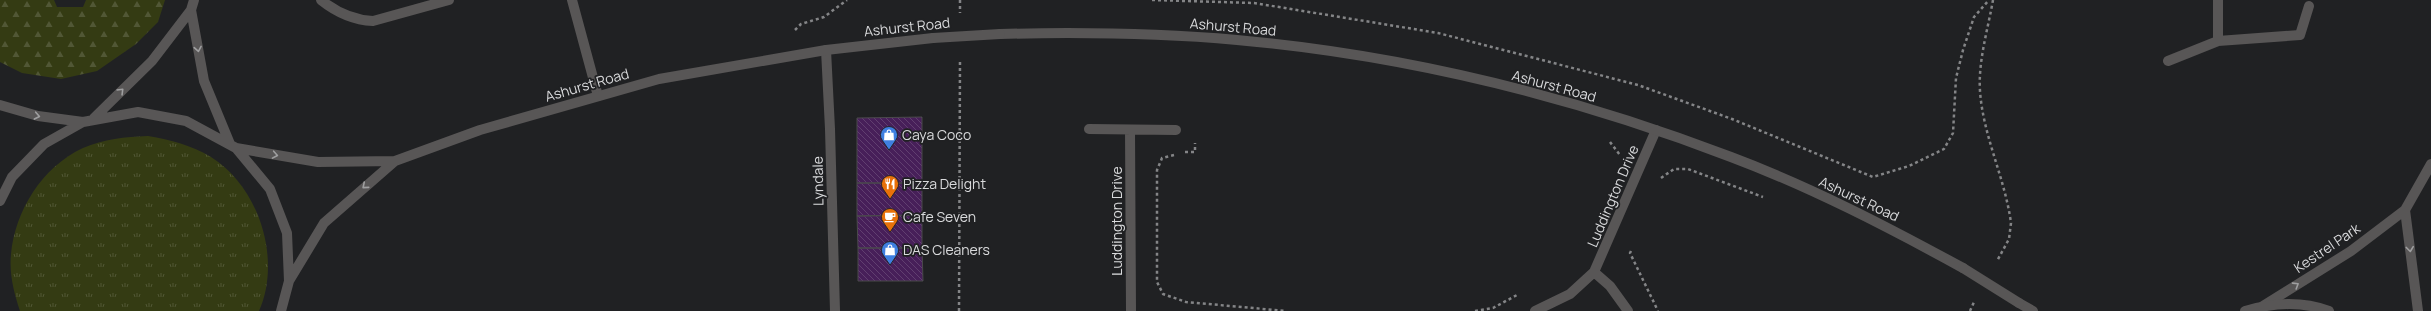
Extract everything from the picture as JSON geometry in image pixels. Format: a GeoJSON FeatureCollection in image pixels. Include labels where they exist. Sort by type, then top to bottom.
{"type":"FeatureCollection","features":[{"type":"Feature","properties":{"kind":"street"},"geometry":{"type":"LineString","coordinates":[[94,118],[152,61],[191,10],[194,0]]}},
{"type":"Feature","properties":{"kind":"street"},"geometry":{"type":"LineString","coordinates":[[321,0],[346,16],[360,20],[373,21],[449,0]]}},
{"type":"Feature","properties":{"kind":"street"},"geometry":{"type":"LineString","coordinates":[[572,0],[598,96]]}},
{"type":"Feature","properties":{"kind":"street"},"geometry":{"type":"LineString","coordinates":[[2218,0],[2218,41]]}},
{"type":"Feature","properties":{"kind":"street"},"geometry":{"type":"LineString","coordinates":[[2168,61],[2218,41],[2300,35],[2309,6]]}},
{"type":"Feature","properties":{"kind":"street"},"geometry":{"type":"LineString","coordinates":[[191,10],[204,81],[233,146],[270,189],[286,234],[289,281],[281,311]]}},
{"type":"Feature","properties":{"kind":"street","name":"Ashurst Road"},"geometry":{"type":"LineString","coordinates":[[233,146],[318,162],[395,161],[480,130],[659,80],[826,50],[933,38],[1063,32],[1236,40],[1293,46],[1386,61],[1463,77],[1565,102],[1656,130],[1732,157],[1781,178],[1892,230],[1963,268],[2033,311]]}},
{"type":"Feature","properties":{"kind":"street","name":"Lyndale"},"geometry":{"type":"LineString","coordinates":[[826,50],[830,129],[835,311]]}},
{"type":"Feature","properties":{"kind":"street"},"geometry":{"type":"LineString","coordinates":[[0,105],[38,116],[83,122]]}},
{"type":"Feature","properties":{"kind":"street"},"geometry":{"type":"LineString","coordinates":[[0,201],[12,177],[44,144],[83,122],[94,118],[138,112],[186,121],[233,146]]}},
{"type":"Feature","properties":{"kind":"street"},"geometry":{"type":"LineString","coordinates":[[1089,129],[1176,130]]}},
{"type":"Feature","properties":{"kind":"street","name":"Luddington Drive"},"geometry":{"type":"LineString","coordinates":[[1130,130],[1131,311]]}},
{"type":"Feature","properties":{"kind":"street","name":"Luddington Drive"},"geometry":{"type":"LineString","coordinates":[[1535,311],[1570,294],[1594,272],[1656,130]]}},
{"type":"Feature","properties":{"kind":"street","name":"Ashurst Road"},"geometry":{"type":"LineString","coordinates":[[289,281],[324,223],[395,161]]}},
{"type":"Feature","properties":{"kind":"street","name":"Kestrel Park"},"geometry":{"type":"LineString","coordinates":[[2263,306],[2351,251],[2404,210],[2431,164]]}},
{"type":"Feature","properties":{"kind":"street"},"geometry":{"type":"LineString","coordinates":[[2404,210],[2418,311]]}},
{"type":"Feature","properties":{"kind":"street"},"geometry":{"type":"LineString","coordinates":[[1594,272],[1610,286],[1628,311]]}},
{"type":"Feature","properties":{"kind":"street"},"geometry":{"type":"LineString","coordinates":[[2244,311],[2263,306],[2293,304],[2329,311]]}},
{"type":"Feature","properties":{"kind":"path"},"geometry":{"type":"LineString","coordinates":[[790,56],[791,34],[801,24],[824,17],[847,0]]}},
{"type":"Feature","properties":{"kind":"path"},"geometry":{"type":"LineString","coordinates":[[1152,0],[1254,3],[1461,39],[1638,85],[1732,119],[1873,177],[1909,166],[1944,149],[1953,133],[1956,78],[1962,50],[1974,17],[1989,0]]}},
{"type":"Feature","properties":{"kind":"path"},"geometry":{"type":"LineString","coordinates":[[1993,0],[1981,67],[1980,90],[1982,110],[2011,223],[2008,239],[1994,265]]}},
{"type":"Feature","properties":{"kind":"path"},"geometry":{"type":"LineString","coordinates":[[959,311],[960,83]]}},
{"type":"Feature","properties":{"kind":"path"},"geometry":{"type":"LineString","coordinates":[[1605,140],[1612,142],[1623,158]]}},
{"type":"Feature","properties":{"kind":"path"},"geometry":{"type":"LineString","coordinates":[[1659,184],[1662,177],[1674,169],[1688,169],[1765,198]]}},
{"type":"Feature","properties":{"kind":"path"},"geometry":{"type":"LineString","coordinates":[[1633,247],[1630,254],[1658,311]]}},
{"type":"Feature","properties":{"kind":"path"},"geometry":{"type":"LineString","coordinates":[[1475,311],[1493,308],[1519,294]]}},
{"type":"Feature","properties":{"kind":"path"},"geometry":{"type":"LineString","coordinates":[[1970,311],[1977,298]]}},
{"type":"Feature","properties":{"kind":"green space"},"geometry":{"type":"Polygon","coordinates":[[[0,0],[54,0],[57,7],[83,7],[86,0],[165,0],[158,22],[136,44],[97,71],[61,79],[22,73],[0,62],[0,0]]]}},
{"type":"Feature","properties":{"kind":"green space"},"geometry":{"type":"Polygon","coordinates":[[[148,136],[165,139],[196,149],[211,157],[228,170],[242,186],[253,205],[262,226],[267,247],[268,269],[266,291],[259,311],[20,311],[12,283],[11,254],[18,222],[33,192],[55,167],[68,156],[83,148],[99,142],[115,139],[148,136]]]}},
{"type":"Feature","properties":{"kind":"building","name":"Caya Coco"},"geometry":{"type":"Polygon","coordinates":[[[922,117],[922,183],[857,183],[857,118],[922,117]]]}},
{"type":"Feature","properties":{"kind":"building","name":"Pizza Delight"},"geometry":{"type":"Polygon","coordinates":[[[857,183],[922,183],[922,215],[857,216],[857,183]]]}},
{"type":"Feature","properties":{"kind":"building","name":"Cafe Seven"},"geometry":{"type":"Polygon","coordinates":[[[922,215],[922,248],[858,248],[857,216],[922,215]]]}},
{"type":"Feature","properties":{"kind":"building","name":"DAS Cleaners"},"geometry":{"type":"Polygon","coordinates":[[[858,248],[922,248],[923,281],[858,281],[858,248]]]}},
{"type":"Feature","properties":{"kind":"place","name":"Caya Coco"},"geometry":{"type":"Point","coordinates":[889,150]}},
{"type":"Feature","properties":{"kind":"place","name":"Pizza Delight"},"geometry":{"type":"Point","coordinates":[890,199]}},
{"type":"Feature","properties":{"kind":"place","name":"Cafe Seven"},"geometry":{"type":"Point","coordinates":[890,232]}},
{"type":"Feature","properties":{"kind":"place","name":"DAS Cleaners"},"geometry":{"type":"Point","coordinates":[890,265]}}]}
